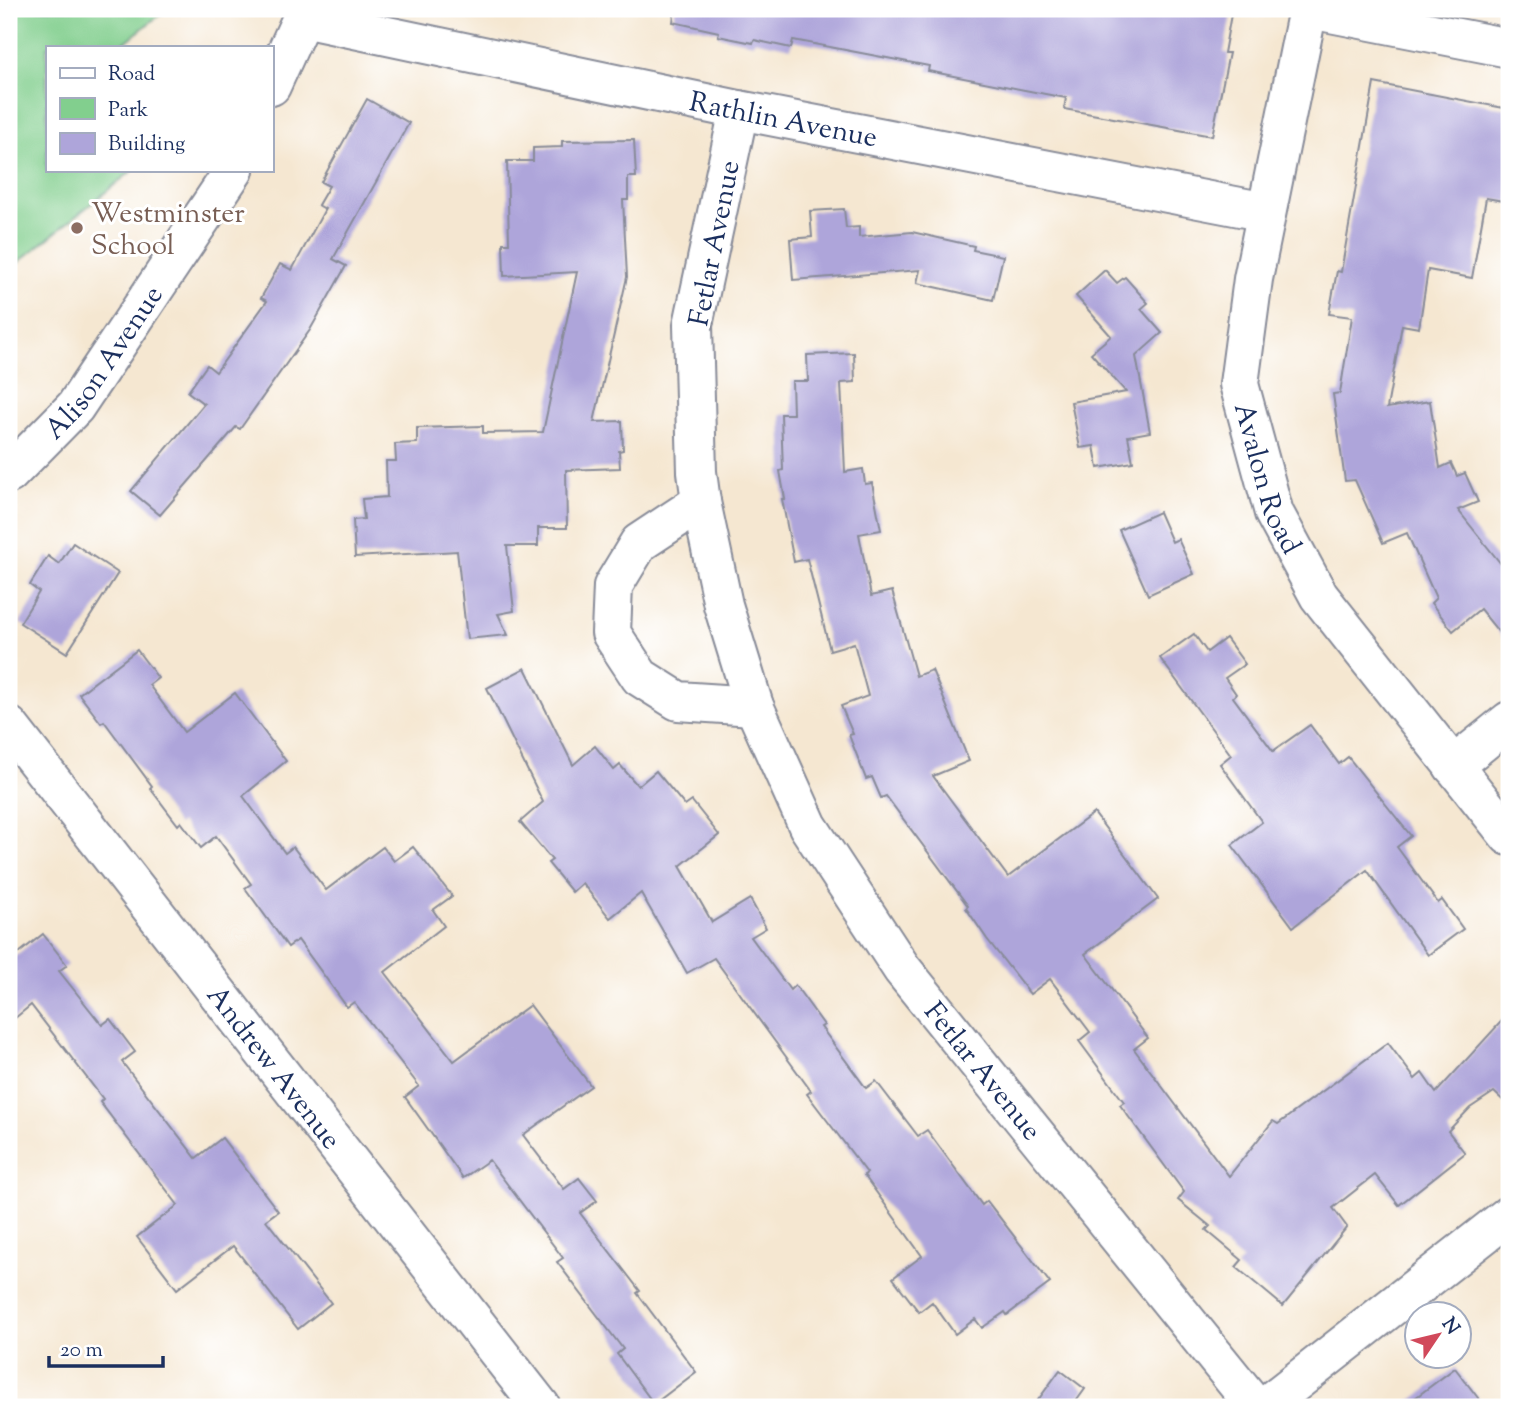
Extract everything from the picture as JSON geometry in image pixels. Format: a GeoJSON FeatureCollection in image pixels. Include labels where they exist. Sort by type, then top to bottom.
{"type":"FeatureCollection","features":[{"type":"Feature","properties":{"kind":"street"},"geometry":{"type":"LineString","coordinates":[[1309,9],[1509,48]]}},
{"type":"Feature","properties":{"kind":"street","name":"Avalon Road"},"geometry":{"type":"LineString","coordinates":[[1309,9],[1253,279],[1239,384],[1274,513],[1319,596],[1509,836]]}},
{"type":"Feature","properties":{"kind":"street"},"geometry":{"type":"LineString","coordinates":[[273,81],[303,13]]}},
{"type":"Feature","properties":{"kind":"street","name":"Rathlin Avenue"},"geometry":{"type":"LineString","coordinates":[[303,13],[739,110],[1266,212]]}},
{"type":"Feature","properties":{"kind":"street","name":"Fetlar Avenue"},"geometry":{"type":"LineString","coordinates":[[739,110],[694,325],[697,472],[723,605],[754,706],[807,826],[902,970],[1256,1407]]}},
{"type":"Feature","properties":{"kind":"street","name":"Alison Avenue"},"geometry":{"type":"LineString","coordinates":[[9,474],[75,407],[233,172]]}},
{"type":"Feature","properties":{"kind":"street"},"geometry":{"type":"LineString","coordinates":[[701,502],[639,543],[613,586],[611,634],[640,677],[678,701],[754,706]]}},
{"type":"Feature","properties":{"kind":"street"},"geometry":{"type":"LineString","coordinates":[[1453,766],[1509,721]]}},
{"type":"Feature","properties":{"kind":"street","name":"Andrew Avenue"},"geometry":{"type":"LineString","coordinates":[[9,726],[541,1407]]}},
{"type":"Feature","properties":{"kind":"street"},"geometry":{"type":"LineString","coordinates":[[1264,1407],[1509,1215]]}},
{"type":"Feature","properties":{"kind":"green space"},"geometry":{"type":"Polygon","coordinates":[[[18,9],[167,9],[120,46],[46,46],[46,172],[131,172],[9,270],[9,16],[18,9]]]}},
{"type":"Feature","properties":{"kind":"building"},"geometry":{"type":"Polygon","coordinates":[[[675,9],[1232,9],[1224,53],[1229,53],[1212,136],[1064,109],[1066,98],[928,71],[929,66],[793,40],[791,48],[718,36],[719,32],[673,22],[675,9]]]}},
{"type":"Feature","properties":{"kind":"building"},"geometry":{"type":"Polygon","coordinates":[[[1374,83],[1509,109],[1509,202],[1486,198],[1472,278],[1428,270],[1419,328],[1402,325],[1387,408],[1430,401],[1440,468],[1451,463],[1457,476],[1465,473],[1478,502],[1458,510],[1509,574],[1509,645],[1480,609],[1453,631],[1431,603],[1436,598],[1407,533],[1383,543],[1355,480],[1345,481],[1333,394],[1340,393],[1352,317],[1329,314],[1337,271],[1341,272],[1374,83]]]}},
{"type":"Feature","properties":{"kind":"building"},"geometry":{"type":"Polygon","coordinates":[[[367,99],[409,123],[333,259],[346,266],[310,330],[240,429],[236,427],[160,515],[131,491],[204,404],[188,392],[207,365],[216,372],[267,301],[261,298],[280,264],[292,270],[325,209],[318,205],[329,186],[321,182],[367,99]]]}},
{"type":"Feature","properties":{"kind":"building"},"geometry":{"type":"Polygon","coordinates":[[[634,140],[636,177],[628,177],[628,200],[623,200],[627,277],[594,422],[622,421],[623,450],[619,451],[620,468],[566,470],[567,528],[538,528],[538,546],[507,546],[514,611],[498,614],[508,635],[467,639],[457,551],[355,557],[353,520],[364,519],[362,499],[387,497],[386,461],[396,461],[395,444],[417,443],[417,428],[483,426],[483,433],[543,432],[577,272],[504,276],[503,243],[509,243],[507,161],[533,161],[533,148],[562,147],[562,141],[634,140]]]}},
{"type":"Feature","properties":{"kind":"building"},"geometry":{"type":"Polygon","coordinates":[[[844,209],[846,228],[859,227],[859,237],[912,232],[974,246],[973,250],[1003,256],[993,300],[917,283],[920,270],[793,280],[790,239],[812,237],[810,211],[844,209]]]}},
{"type":"Feature","properties":{"kind":"building"},"geometry":{"type":"Polygon","coordinates":[[[1105,270],[1117,283],[1125,277],[1148,303],[1141,309],[1162,333],[1136,356],[1150,432],[1128,436],[1133,462],[1098,468],[1094,446],[1080,448],[1071,402],[1126,392],[1091,353],[1111,336],[1076,296],[1105,270]]]}},
{"type":"Feature","properties":{"kind":"building"},"geometry":{"type":"Polygon","coordinates":[[[854,353],[855,382],[841,383],[845,472],[863,469],[865,484],[872,483],[881,530],[859,534],[871,596],[892,591],[916,676],[932,670],[969,761],[933,776],[1008,877],[1094,813],[1158,899],[1085,954],[1148,1038],[1134,1049],[1229,1176],[1273,1121],[1278,1124],[1388,1043],[1415,1079],[1422,1073],[1436,1093],[1509,1013],[1509,1106],[1494,1092],[1470,1108],[1448,1131],[1465,1153],[1399,1205],[1375,1175],[1333,1208],[1347,1227],[1283,1306],[1236,1267],[1242,1260],[1206,1230],[1210,1226],[1178,1200],[1184,1192],[1120,1105],[1124,1102],[1079,1041],[1090,1032],[1050,979],[1030,994],[987,939],[966,908],[968,906],[886,796],[881,798],[872,777],[866,779],[849,735],[853,734],[841,706],[868,696],[854,643],[830,650],[807,559],[794,562],[782,499],[785,499],[780,471],[783,470],[781,414],[793,414],[792,381],[808,381],[807,355],[854,353]]]}},
{"type":"Feature","properties":{"kind":"building"},"geometry":{"type":"Polygon","coordinates":[[[1159,512],[1172,542],[1178,539],[1194,574],[1148,595],[1119,530],[1159,512]]]}},
{"type":"Feature","properties":{"kind":"building"},"geometry":{"type":"Polygon","coordinates":[[[73,543],[118,573],[67,653],[20,623],[39,592],[30,585],[48,556],[59,564],[73,543]]]}},
{"type":"Feature","properties":{"kind":"building"},"geometry":{"type":"Polygon","coordinates":[[[1194,634],[1207,652],[1226,638],[1245,664],[1225,678],[1236,694],[1233,697],[1273,751],[1310,725],[1339,764],[1348,757],[1411,836],[1397,847],[1438,903],[1442,900],[1463,929],[1428,955],[1367,870],[1293,927],[1232,845],[1262,822],[1220,764],[1231,755],[1160,658],[1194,634]]]}},
{"type":"Feature","properties":{"kind":"building"},"geometry":{"type":"Polygon","coordinates":[[[137,650],[158,678],[149,685],[184,732],[235,693],[286,761],[243,796],[285,853],[293,847],[326,890],[383,847],[394,861],[413,847],[452,896],[433,910],[444,926],[385,972],[454,1061],[530,1005],[591,1086],[523,1135],[564,1189],[579,1178],[597,1201],[580,1213],[640,1291],[637,1293],[696,1372],[654,1404],[617,1354],[623,1349],[557,1262],[563,1258],[489,1160],[463,1178],[405,1097],[419,1086],[354,1002],[347,1007],[298,940],[288,947],[245,888],[251,884],[216,836],[201,848],[181,822],[178,825],[104,721],[101,723],[79,694],[137,650]]]}},
{"type":"Feature","properties":{"kind":"building"},"geometry":{"type":"Polygon","coordinates":[[[525,668],[573,765],[595,746],[614,770],[620,765],[638,786],[656,771],[685,806],[692,801],[719,835],[680,866],[712,922],[750,899],[766,928],[751,937],[790,990],[795,985],[824,1025],[821,1027],[866,1088],[876,1081],[918,1136],[927,1130],[982,1205],[987,1201],[1050,1283],[1007,1315],[1005,1312],[982,1328],[975,1319],[955,1334],[932,1302],[919,1312],[893,1278],[922,1256],[864,1175],[867,1173],[807,1094],[811,1091],[714,958],[687,973],[641,893],[610,918],[582,883],[572,892],[548,863],[552,860],[520,822],[543,802],[487,688],[525,668]]]}},
{"type":"Feature","properties":{"kind":"building"},"geometry":{"type":"Polygon","coordinates":[[[43,934],[67,965],[59,971],[102,1025],[110,1019],[135,1052],[122,1062],[196,1158],[222,1138],[278,1211],[266,1220],[331,1303],[298,1329],[233,1246],[177,1289],[137,1237],[178,1205],[100,1102],[103,1099],[31,1005],[9,1023],[9,961],[43,934]]]}},
{"type":"Feature","properties":{"kind":"building"},"geometry":{"type":"Polygon","coordinates":[[[1060,1370],[1085,1389],[1072,1407],[1033,1407],[1060,1370]]]}},
{"type":"Feature","properties":{"kind":"building"},"geometry":{"type":"Polygon","coordinates":[[[1452,1370],[1457,1370],[1485,1407],[1403,1407],[1452,1370]]]}},
{"type":"Feature","properties":{"kind":"place","name":"Westminster School"},"geometry":{"type":"Point","coordinates":[77,228]}}]}
